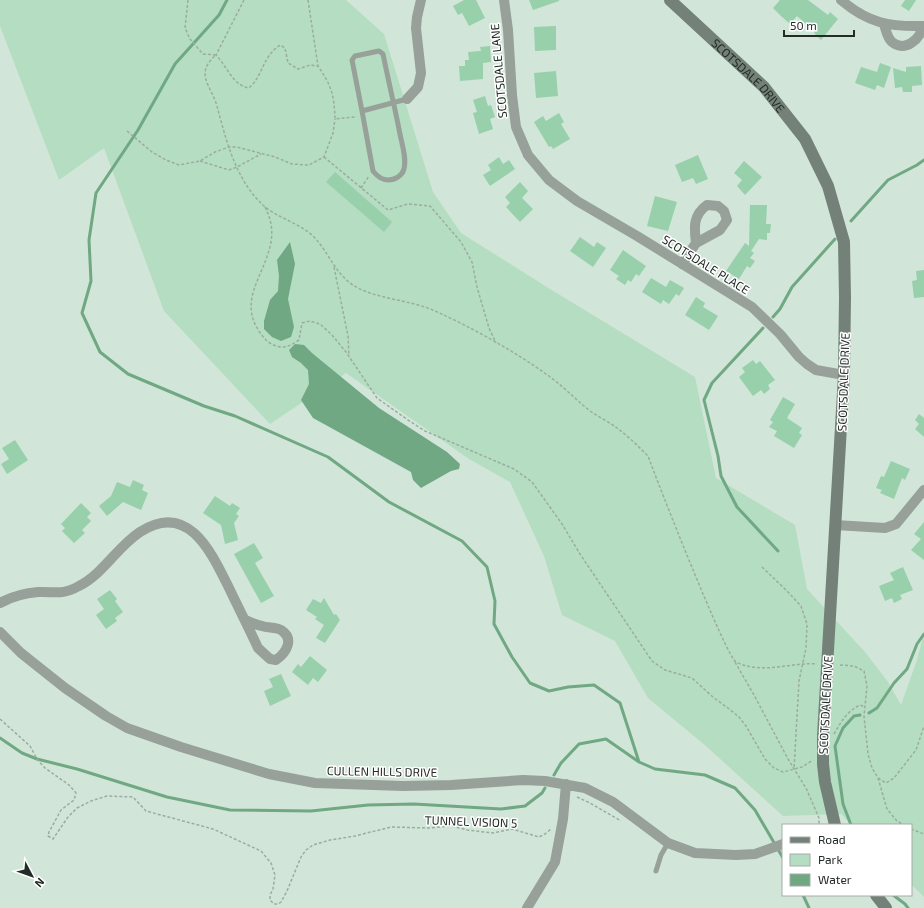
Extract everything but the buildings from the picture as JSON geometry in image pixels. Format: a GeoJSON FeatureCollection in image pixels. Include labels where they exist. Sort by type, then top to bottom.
{"type":"FeatureCollection","features":[{"type":"Feature","properties":{"kind":"street"},"geometry":{"type":"LineString","coordinates":[[407,99],[418,87],[421,73],[416,28],[417,17],[422,0]]}},
{"type":"Feature","properties":{"kind":"street","name":"SCOTSDALE LANE"},"geometry":{"type":"LineString","coordinates":[[504,0],[516,127],[528,155],[547,179]]}},
{"type":"Feature","properties":{"kind":"street","name":"SCOTSDALE DRIVE"},"geometry":{"type":"LineString","coordinates":[[670,0],[764,87],[805,139],[828,186],[844,242],[844,375],[823,752],[825,782],[835,824]]}},
{"type":"Feature","properties":{"kind":"street"},"geometry":{"type":"LineString","coordinates":[[841,0],[869,19],[884,24],[924,26],[921,34],[915,41],[906,46],[900,46],[891,42],[884,24]]}},
{"type":"Feature","properties":{"kind":"street","name":"SCOTSDALE PLACE"},"geometry":{"type":"LineString","coordinates":[[547,179],[577,201],[752,308],[780,334],[799,357],[816,370],[844,375]]}},
{"type":"Feature","properties":{"kind":"street"},"geometry":{"type":"LineString","coordinates":[[682,264],[696,243]]}},
{"type":"Feature","properties":{"kind":"street"},"geometry":{"type":"LineString","coordinates":[[835,525],[885,528],[896,524],[924,490]]}},
{"type":"Feature","properties":{"kind":"street"},"geometry":{"type":"LineString","coordinates":[[0,603],[23,594],[38,592],[67,592],[90,580],[138,533],[152,524],[165,521],[183,526],[194,533],[212,554],[258,648],[264,655],[270,659],[276,660],[283,655],[288,644],[288,639],[280,629],[260,626],[245,620]]}},
{"type":"Feature","properties":{"kind":"street","name":"CULLEN HILLS DRIVE"},"geometry":{"type":"LineString","coordinates":[[0,632],[21,653],[65,688],[106,716],[127,728],[181,747],[269,774],[315,783],[403,786],[451,785],[523,780],[545,781],[585,788],[613,802],[668,843],[695,853],[736,855],[755,854],[782,844]]}},
{"type":"Feature","properties":{"kind":"street"},"geometry":{"type":"LineString","coordinates":[[527,908],[555,862],[563,819],[566,784]]}},
{"type":"Feature","properties":{"kind":"street"},"geometry":{"type":"LineString","coordinates":[[877,896],[886,908]]}},
{"type":"Feature","properties":{"kind":"lane"},"geometry":{"type":"LineString","coordinates":[[378,51],[383,54],[393,103],[405,161],[404,171],[398,178],[383,180],[373,171],[352,60],[356,56],[378,51]]}},
{"type":"Feature","properties":{"kind":"lane"},"geometry":{"type":"LineString","coordinates":[[363,113],[407,99]]}},
{"type":"Feature","properties":{"kind":"lane"},"geometry":{"type":"LineString","coordinates":[[656,871],[661,855],[668,843]]}},
{"type":"Feature","properties":{"kind":"path"},"geometry":{"type":"LineString","coordinates":[[188,0],[185,28],[190,39],[203,54],[216,55],[234,80],[242,87],[249,88],[254,83],[268,57],[273,50],[280,45],[285,48],[288,63],[298,69],[310,65],[318,66]]}},
{"type":"Feature","properties":{"kind":"path"},"geometry":{"type":"LineString","coordinates":[[244,0],[216,55],[208,62],[205,73],[207,86],[216,103],[229,147],[237,167],[249,188],[264,205],[276,214],[294,223],[312,235],[322,246],[333,266],[342,277],[358,288],[384,297],[434,310],[496,343],[546,374],[591,411],[618,428],[638,445],[648,456],[726,646],[806,788],[819,818],[819,824]]}},
{"type":"Feature","properties":{"kind":"path"},"geometry":{"type":"LineString","coordinates":[[127,131],[143,145],[166,160],[179,165],[200,161],[215,152],[229,147],[237,147],[292,164],[309,165],[324,157],[333,132],[335,119],[334,99],[329,82],[318,66],[308,0]]}},
{"type":"Feature","properties":{"kind":"path"},"geometry":{"type":"LineString","coordinates":[[335,119],[363,113]]}},
{"type":"Feature","properties":{"kind":"path"},"geometry":{"type":"LineString","coordinates":[[200,161],[229,170],[262,154]]}},
{"type":"Feature","properties":{"kind":"path"},"geometry":{"type":"LineString","coordinates":[[324,157],[388,210],[408,204],[430,206],[461,242],[472,262],[477,287],[496,343]]}},
{"type":"Feature","properties":{"kind":"path"},"geometry":{"type":"LineString","coordinates":[[361,188],[373,171]]}},
{"type":"Feature","properties":{"kind":"path"},"geometry":{"type":"LineString","coordinates":[[264,205],[272,227],[271,242],[252,296],[250,307],[260,334],[269,343],[279,347],[288,347],[298,340],[302,323],[310,321],[320,324],[332,335],[350,357],[377,398],[425,431],[514,469],[532,482],[562,524],[580,554],[652,661],[665,670],[692,678],[738,717],[746,726],[766,759],[774,768],[783,772],[802,767],[814,760],[823,752],[843,718],[852,709],[860,705],[865,707]]}},
{"type":"Feature","properties":{"kind":"path"},"geometry":{"type":"LineString","coordinates":[[333,266],[348,336],[350,357]]}},
{"type":"Feature","properties":{"kind":"path"},"geometry":{"type":"LineString","coordinates":[[762,567],[800,606],[807,624],[803,663],[799,681],[794,769]]}},
{"type":"Feature","properties":{"kind":"path"},"geometry":{"type":"LineString","coordinates":[[735,661],[753,668],[772,668],[803,663],[821,664]]}},
{"type":"Feature","properties":{"kind":"path"},"geometry":{"type":"LineString","coordinates":[[840,665],[854,666],[864,671],[866,686],[864,716],[868,754],[872,768],[878,778],[887,809],[897,821],[902,824]]}},
{"type":"Feature","properties":{"kind":"path","name":"TUNNEL VISION 5"},"geometry":{"type":"LineString","coordinates":[[0,719],[30,746],[45,768],[69,785],[76,793],[74,800],[61,810],[48,832],[48,836],[53,838],[68,817],[77,808],[91,801],[107,796],[133,797],[146,811],[213,829],[261,851],[271,863],[275,875],[273,889],[270,895],[270,900],[274,904],[281,902],[301,857],[306,850],[313,845],[330,840],[355,836],[391,827],[429,828],[452,826],[467,830],[493,833],[512,829],[539,837],[551,830],[554,823]]}},
{"type":"Feature","properties":{"kind":"path"},"geometry":{"type":"LineString","coordinates":[[878,778],[886,783],[894,778],[916,750],[924,726]]}},
{"type":"Feature","properties":{"kind":"path"},"geometry":{"type":"LineString","coordinates":[[571,794],[623,822]]}},
{"type":"Feature","properties":{"kind":"path"},"geometry":{"type":"LineString","coordinates":[[912,829],[924,834]]}},
{"type":"Feature","properties":{"kind":"green space"},"geometry":{"type":"Polygon","coordinates":[[[0,0],[346,0],[384,34],[433,192],[461,233],[695,377],[716,478],[795,525],[807,589],[865,652],[888,682],[901,705],[917,660],[924,633],[924,897],[912,885],[912,824],[851,824],[841,814],[783,816],[706,746],[648,698],[615,641],[562,615],[544,556],[510,482],[469,459],[346,373],[270,424],[164,311],[104,148],[59,180],[0,26],[0,0]]]}},
{"type":"Feature","properties":{"kind":"water"},"geometry":{"type":"Polygon","coordinates":[[[290,242],[295,264],[288,299],[294,327],[291,337],[281,341],[272,337],[264,329],[264,321],[270,300],[278,291],[279,276],[277,260],[290,242]]]}},
{"type":"Feature","properties":{"kind":"water"},"geometry":{"type":"Polygon","coordinates":[[[295,344],[304,345],[379,408],[447,452],[460,464],[459,469],[451,471],[421,488],[413,480],[411,472],[313,418],[301,400],[309,384],[308,370],[292,357],[289,350],[295,344]]]}},
{"type":"Feature","properties":{"kind":"waterway"},"geometry":{"type":"LineString","coordinates":[[227,0],[219,15],[175,64],[138,130],[96,193],[89,240],[91,281],[82,313],[100,352],[128,374],[204,406],[235,416],[328,457],[389,502],[462,541],[487,567],[495,601],[494,624],[512,657],[530,683],[549,691],[568,687],[594,685],[620,703],[639,762],[655,769],[705,775],[735,788],[755,810],[782,856]]}},
{"type":"Feature","properties":{"kind":"waterway"},"geometry":{"type":"LineString","coordinates":[[851,221],[888,180],[924,160]]}},
{"type":"Feature","properties":{"kind":"waterway"},"geometry":{"type":"LineString","coordinates":[[773,317],[780,309],[792,287],[835,239]]}},
{"type":"Feature","properties":{"kind":"waterway"},"geometry":{"type":"LineString","coordinates":[[763,328],[712,383],[704,400],[718,456],[721,476],[737,507],[778,551]]}},
{"type":"Feature","properties":{"kind":"waterway"},"geometry":{"type":"LineString","coordinates":[[869,713],[877,708],[894,683],[907,669],[917,644],[924,634]]}},
{"type":"Feature","properties":{"kind":"waterway"},"geometry":{"type":"LineString","coordinates":[[851,824],[843,804],[835,746],[843,728],[854,716],[860,715]]}},
{"type":"Feature","properties":{"kind":"waterway"},"geometry":{"type":"LineString","coordinates":[[0,738],[22,753],[37,759],[77,769],[167,797],[230,810],[311,811],[368,805],[414,804],[501,809],[525,806],[542,793],[545,788]]}},
{"type":"Feature","properties":{"kind":"waterway"},"geometry":{"type":"LineString","coordinates":[[554,775],[561,763],[579,744],[606,739],[639,762]]}},
{"type":"Feature","properties":{"kind":"waterway"},"geometry":{"type":"LineString","coordinates":[[803,896],[809,908]]}},
{"type":"Feature","properties":{"kind":"waterway"},"geometry":{"type":"LineString","coordinates":[[894,896],[908,908]]}}]}
